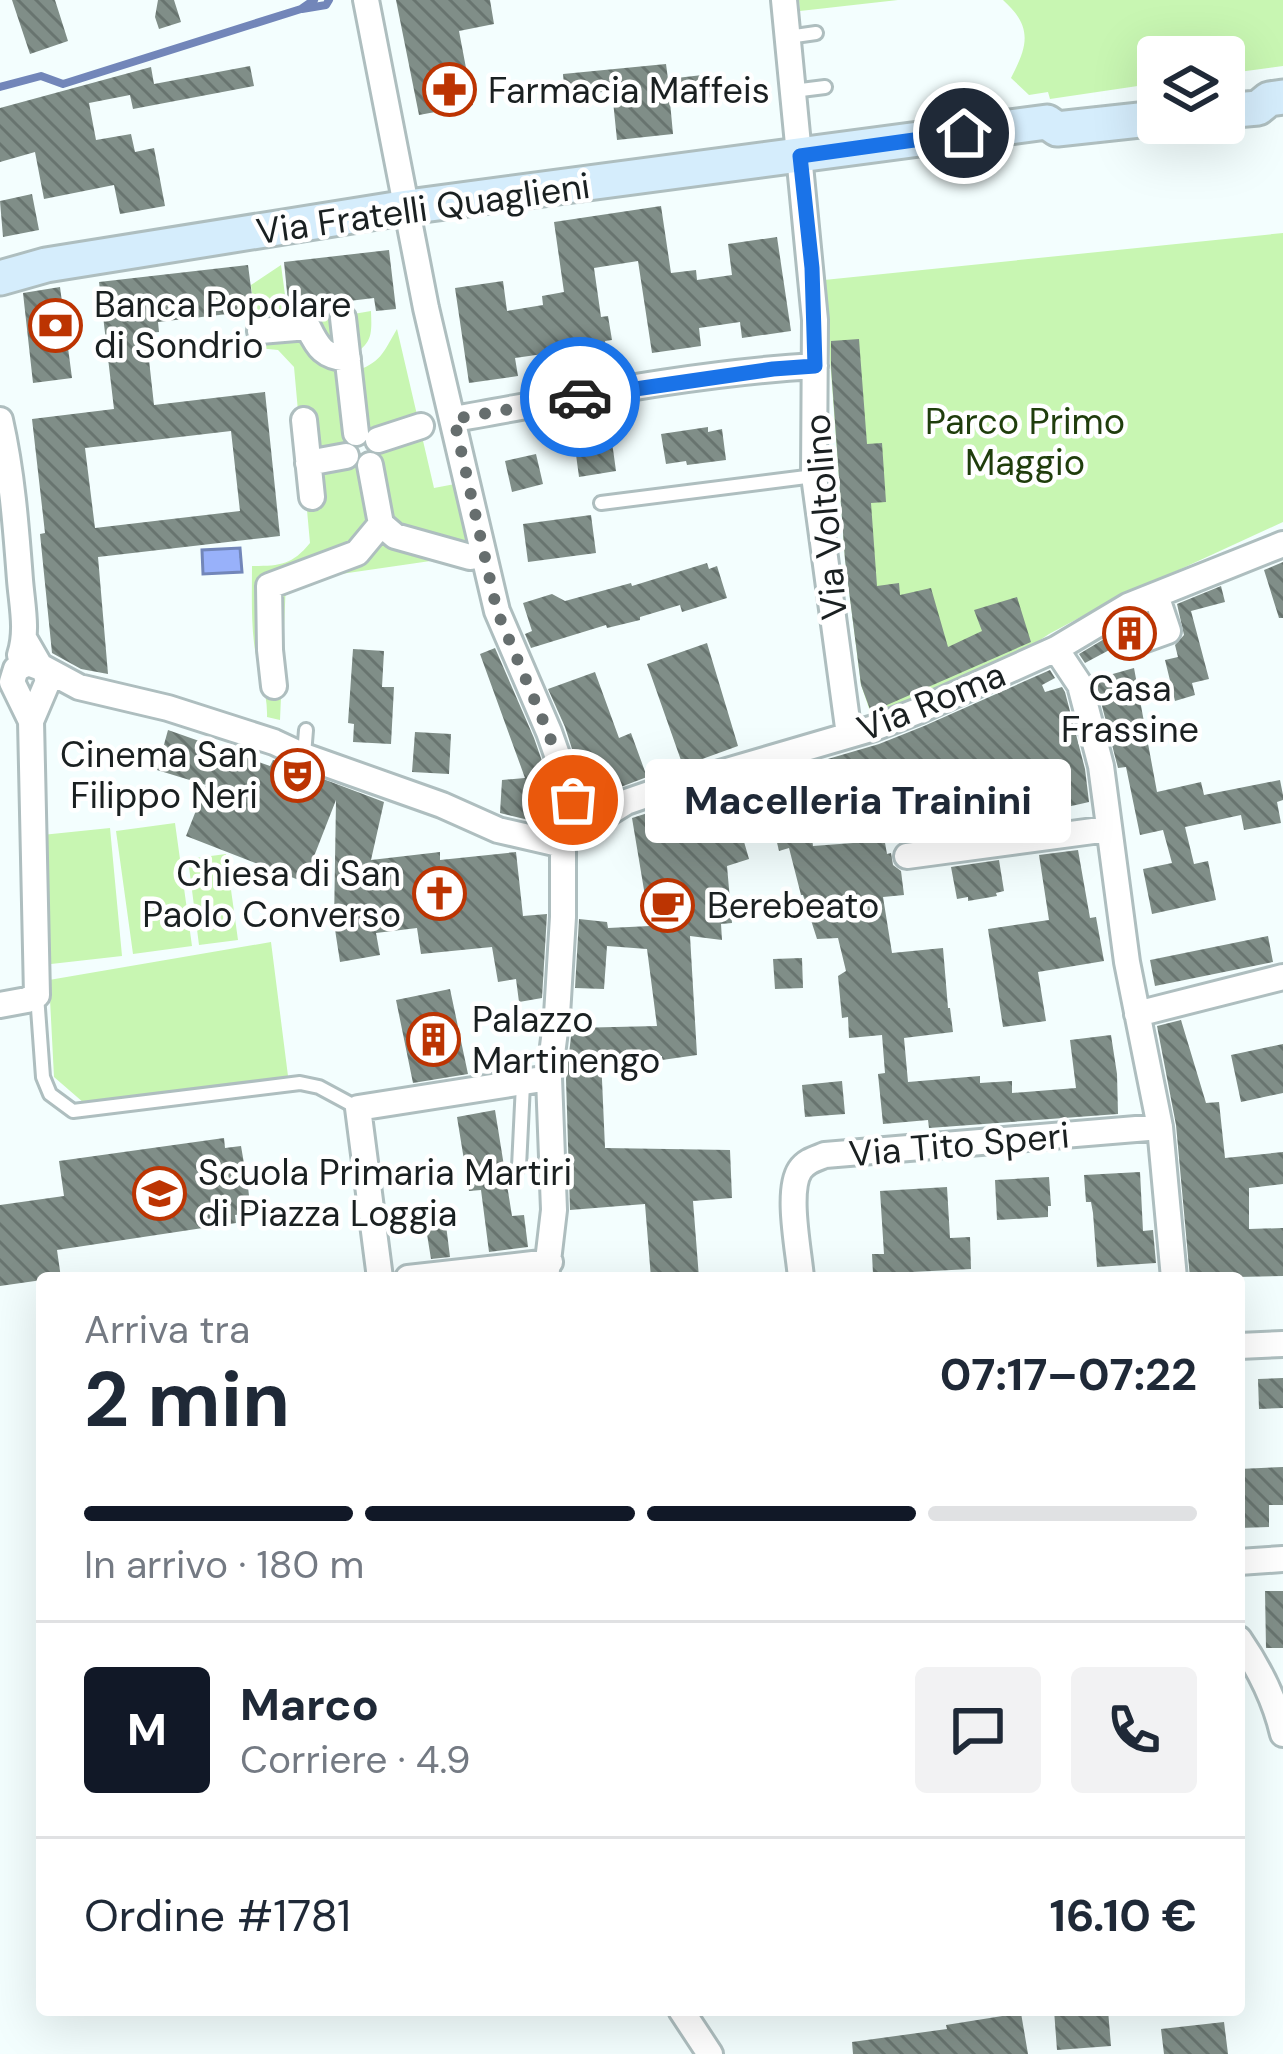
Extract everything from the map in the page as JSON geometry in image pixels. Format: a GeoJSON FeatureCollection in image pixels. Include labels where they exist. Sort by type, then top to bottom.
{"type":"FeatureCollection","features":[{"type":"Feature","properties":{"kind":"street"},"geometry":{"type":"LineString","coordinates":[[366,0],[426,308],[454,419],[473,554],[573,800],[557,1015],[536,1081],[554,1210],[548,1270],[513,1272]]}},
{"type":"Feature","properties":{"kind":"street"},"geometry":{"type":"LineString","coordinates":[[784,0],[800,156]]}},
{"type":"Feature","properties":{"kind":"street"},"geometry":{"type":"LineString","coordinates":[[1245,93],[1276,98]]}},
{"type":"Feature","properties":{"kind":"street"},"geometry":{"type":"LineString","coordinates":[[1245,110],[1276,98]]}},
{"type":"Feature","properties":{"kind":"street","name":"Via Fratelli Quaglieni"},"geometry":{"type":"LineString","coordinates":[[0,278],[46,265],[408,207],[1047,122],[1056,112],[1137,104]]}},
{"type":"Feature","properties":{"kind":"street","name":"Via Fratelli Quaglieni"},"geometry":{"type":"LineString","coordinates":[[1047,122],[1057,129],[1137,120]]}},
{"type":"Feature","properties":{"kind":"street","name":"Via Voltolino"},"geometry":{"type":"LineString","coordinates":[[800,156],[812,268],[814,476],[849,735]]}},
{"type":"Feature","properties":{"kind":"street","name":"Via Fratelli Quaglieni"},"geometry":{"type":"LineString","coordinates":[[0,256],[46,265]]}},
{"type":"Feature","properties":{"kind":"street"},"geometry":{"type":"LineString","coordinates":[[343,318],[363,449],[381,524],[395,536],[473,554]]}},
{"type":"Feature","properties":{"kind":"street"},"geometry":{"type":"LineString","coordinates":[[260,331],[308,327],[316,344],[332,358],[348,359]]}},
{"type":"Feature","properties":{"kind":"street"},"geometry":{"type":"LineString","coordinates":[[454,419],[645,387],[815,366]]}},
{"type":"Feature","properties":{"kind":"street"},"geometry":{"type":"LineString","coordinates":[[0,420],[10,474],[9,566],[25,640],[19,683],[32,722],[37,995],[0,1005]]}},
{"type":"Feature","properties":{"kind":"street"},"geometry":{"type":"LineString","coordinates":[[304,420],[312,496]]}},
{"type":"Feature","properties":{"kind":"street"},"geometry":{"type":"LineString","coordinates":[[308,463],[422,427]]}},
{"type":"Feature","properties":{"kind":"street"},"geometry":{"type":"LineString","coordinates":[[274,686],[269,586],[357,553],[381,524]]}},
{"type":"Feature","properties":{"kind":"street","name":"Via Roma"},"geometry":{"type":"LineString","coordinates":[[569,835],[626,802],[918,711],[1056,649],[1128,606],[1283,544]]}},
{"type":"Feature","properties":{"kind":"street"},"geometry":{"type":"LineString","coordinates":[[1129,645],[1168,632],[1156,596]]}},
{"type":"Feature","properties":{"kind":"street"},"geometry":{"type":"LineString","coordinates":[[1056,649],[1080,686],[1101,766],[1137,1014],[1160,1127],[1173,1272]]}},
{"type":"Feature","properties":{"kind":"street"},"geometry":{"type":"LineString","coordinates":[[19,683],[79,687],[167,707],[274,742],[498,830],[569,835]]}},
{"type":"Feature","properties":{"kind":"street"},"geometry":{"type":"LineString","coordinates":[[907,856],[1108,829]]}},
{"type":"Feature","properties":{"kind":"street"},"geometry":{"type":"LineString","coordinates":[[1137,1014],[1283,977]]}},
{"type":"Feature","properties":{"kind":"street"},"geometry":{"type":"LineString","coordinates":[[379,1272],[358,1108],[536,1081]]}},
{"type":"Feature","properties":{"kind":"street","name":"Via Tito Speri"},"geometry":{"type":"LineString","coordinates":[[800,1272],[794,1193],[797,1173],[808,1161],[1160,1127]]}},
{"type":"Feature","properties":{"kind":"street"},"geometry":{"type":"LineString","coordinates":[[1245,1346],[1283,1344]]}},
{"type":"Feature","properties":{"kind":"street"},"geometry":{"type":"LineString","coordinates":[[1245,1562],[1283,1559]]}},
{"type":"Feature","properties":{"kind":"street"},"geometry":{"type":"LineString","coordinates":[[1245,1648],[1279,1710]]}},
{"type":"Feature","properties":{"kind":"street"},"geometry":{"type":"LineString","coordinates":[[685,2016],[710,2054]]}},
{"type":"Feature","properties":{"kind":"lane"},"geometry":{"type":"LineString","coordinates":[[787,37],[816,33]]}},
{"type":"Feature","properties":{"kind":"lane"},"geometry":{"type":"LineString","coordinates":[[793,91],[825,87]]}},
{"type":"Feature","properties":{"kind":"lane"},"geometry":{"type":"LineString","coordinates":[[601,503],[814,476]]}},
{"type":"Feature","properties":{"kind":"lane"},"geometry":{"type":"LineString","coordinates":[[304,756],[306,730]]}},
{"type":"Feature","properties":{"kind":"lane"},"geometry":{"type":"LineString","coordinates":[[749,763],[768,822]]}},
{"type":"Feature","properties":{"kind":"lane"},"geometry":{"type":"LineString","coordinates":[[37,995],[43,1076],[50,1094],[73,1111],[300,1082],[358,1108]]}},
{"type":"Feature","properties":{"kind":"lane"},"geometry":{"type":"LineString","coordinates":[[519,1167],[536,1081]]}},
{"type":"Feature","properties":{"kind":"green space"},"geometry":{"type":"Polygon","coordinates":[[[799,0],[898,0],[800,11],[799,0]]]}},
{"type":"Feature","properties":{"kind":"green space"},"geometry":{"type":"Polygon","coordinates":[[[1003,0],[1283,0],[1283,66],[1245,71],[1245,36],[1137,36],[1137,86],[1050,99],[1048,92],[1029,95],[1011,78],[1025,37],[1003,0]]]}},
{"type":"Feature","properties":{"kind":"green space","name":"Parco Primo Maggio"},"geometry":{"type":"Polygon","coordinates":[[[1283,233],[1283,522],[1107,603],[1000,667],[871,714],[861,685],[845,558],[824,280],[1283,233]]]}},
{"type":"Feature","properties":{"kind":"green space"},"geometry":{"type":"Polygon","coordinates":[[[281,265],[289,325],[371,311],[369,338],[350,358],[353,372],[376,361],[397,329],[434,488],[455,484],[469,552],[286,582],[280,720],[267,717],[255,653],[252,566],[285,563],[310,543],[294,367],[278,350],[258,348],[251,285],[281,265]],[[371,433],[348,439],[345,445],[353,464],[377,460],[381,450],[371,433]]]}},
{"type":"Feature","properties":{"kind":"green space"},"geometry":{"type":"Polygon","coordinates":[[[175,823],[192,946],[133,954],[116,831],[175,823]]]}},
{"type":"Feature","properties":{"kind":"green space"},"geometry":{"type":"Polygon","coordinates":[[[110,828],[122,956],[51,964],[42,835],[110,828]]]}},
{"type":"Feature","properties":{"kind":"green space"},"geometry":{"type":"Polygon","coordinates":[[[226,854],[238,940],[199,945],[188,859],[226,854]]]}},
{"type":"Feature","properties":{"kind":"green space"},"geometry":{"type":"Polygon","coordinates":[[[271,942],[288,1076],[84,1103],[54,1077],[49,980],[271,942]]]}},
{"type":"Feature","properties":{"kind":"water"},"geometry":{"type":"Polygon","coordinates":[[[240,548],[242,572],[203,574],[202,550],[240,548]]]}},
{"type":"Feature","properties":{"kind":"building"},"geometry":{"type":"Polygon","coordinates":[[[12,0],[55,0],[68,41],[30,54],[12,0]]]}},
{"type":"Feature","properties":{"kind":"building"},"geometry":{"type":"Polygon","coordinates":[[[158,0],[174,0],[181,22],[159,29],[158,0]]]}},
{"type":"Feature","properties":{"kind":"building"},"geometry":{"type":"Polygon","coordinates":[[[396,0],[490,0],[494,24],[459,31],[473,105],[419,115],[396,0]]]}},
{"type":"Feature","properties":{"kind":"building"},"geometry":{"type":"Polygon","coordinates":[[[666,64],[668,79],[711,74],[713,97],[670,102],[673,134],[617,140],[612,91],[565,96],[563,74],[666,64]]]}},
{"type":"Feature","properties":{"kind":"building"},"geometry":{"type":"Polygon","coordinates":[[[250,66],[254,86],[133,109],[130,95],[89,103],[96,140],[131,134],[135,152],[154,148],[165,206],[120,214],[114,185],[44,199],[35,152],[0,162],[0,108],[151,67],[154,84],[250,66]]]}},
{"type":"Feature","properties":{"kind":"building"},"geometry":{"type":"Polygon","coordinates":[[[32,194],[39,230],[3,237],[0,201],[32,194]]]}},
{"type":"Feature","properties":{"kind":"building"},"geometry":{"type":"Polygon","coordinates":[[[661,206],[671,273],[696,270],[697,280],[732,275],[728,244],[777,237],[791,331],[742,338],[740,322],[699,328],[701,346],[652,353],[638,261],[594,268],[601,317],[608,316],[612,340],[605,341],[608,362],[560,369],[557,352],[515,358],[518,376],[469,383],[455,288],[503,281],[507,311],[543,305],[542,296],[564,292],[554,222],[661,206]]]}},
{"type":"Feature","properties":{"kind":"building"},"geometry":{"type":"Polygon","coordinates":[[[389,250],[396,309],[376,311],[374,298],[289,312],[284,262],[389,250]]]}},
{"type":"Feature","properties":{"kind":"building"},"geometry":{"type":"Polygon","coordinates":[[[248,265],[254,311],[158,322],[159,332],[146,333],[154,405],[265,392],[280,536],[98,557],[108,674],[81,669],[52,653],[32,419],[114,409],[99,282],[248,265]],[[231,431],[85,448],[95,528],[240,511],[231,431]]]}},
{"type":"Feature","properties":{"kind":"building"},"geometry":{"type":"Polygon","coordinates":[[[60,287],[72,378],[33,383],[23,293],[60,287]]]}},
{"type":"Feature","properties":{"kind":"building"},"geometry":{"type":"Polygon","coordinates":[[[859,339],[867,444],[882,443],[886,502],[871,503],[877,586],[899,583],[900,595],[931,588],[948,647],[982,631],[974,610],[1017,597],[1031,642],[871,712],[861,685],[845,560],[831,367],[831,341],[859,339]]]}},
{"type":"Feature","properties":{"kind":"building"},"geometry":{"type":"Polygon","coordinates":[[[708,427],[708,432],[722,429],[726,460],[666,464],[661,434],[708,427]]]}},
{"type":"Feature","properties":{"kind":"building"},"geometry":{"type":"Polygon","coordinates":[[[612,442],[616,471],[579,477],[575,447],[612,442]]]}},
{"type":"Feature","properties":{"kind":"building"},"geometry":{"type":"Polygon","coordinates":[[[536,454],[543,484],[512,492],[505,461],[536,454]]]}},
{"type":"Feature","properties":{"kind":"building"},"geometry":{"type":"Polygon","coordinates":[[[591,515],[596,553],[528,562],[523,524],[591,515]]]}},
{"type":"Feature","properties":{"kind":"building"},"geometry":{"type":"Polygon","coordinates":[[[1283,562],[1283,618],[1279,618],[1264,570],[1283,562]]]}},
{"type":"Feature","properties":{"kind":"building"},"geometry":{"type":"Polygon","coordinates":[[[707,563],[709,569],[717,566],[727,598],[682,612],[680,605],[531,648],[525,634],[532,631],[523,603],[552,594],[565,601],[707,563]]]}},
{"type":"Feature","properties":{"kind":"building"},"geometry":{"type":"Polygon","coordinates":[[[1221,586],[1225,602],[1191,611],[1209,679],[1192,683],[1195,695],[1175,701],[1165,660],[1178,657],[1175,645],[1184,635],[1177,604],[1221,586]]]}},
{"type":"Feature","properties":{"kind":"building"},"geometry":{"type":"Polygon","coordinates":[[[1126,626],[1116,635],[1113,648],[1085,663],[1079,654],[1126,626]]]}},
{"type":"Feature","properties":{"kind":"building"},"geometry":{"type":"Polygon","coordinates":[[[707,643],[738,746],[683,766],[647,664],[707,643]]]}},
{"type":"Feature","properties":{"kind":"building"},"geometry":{"type":"Polygon","coordinates":[[[495,648],[534,738],[559,818],[541,823],[500,813],[502,780],[525,778],[480,654],[495,648]]]}},
{"type":"Feature","properties":{"kind":"building"},"geometry":{"type":"Polygon","coordinates":[[[353,649],[384,651],[382,687],[394,687],[391,744],[353,742],[354,724],[348,723],[353,649]]]}},
{"type":"Feature","properties":{"kind":"building"},"geometry":{"type":"Polygon","coordinates":[[[1134,668],[1157,792],[1201,782],[1204,795],[1280,780],[1283,795],[1277,802],[1281,823],[1244,830],[1241,815],[1185,827],[1194,864],[1208,861],[1216,900],[1152,914],[1143,869],[1172,863],[1163,830],[1140,835],[1126,767],[1118,768],[1095,679],[1134,668]]]}},
{"type":"Feature","properties":{"kind":"building"},"geometry":{"type":"Polygon","coordinates":[[[1050,670],[1055,678],[1042,685],[1045,692],[1062,687],[1065,692],[1089,802],[1045,812],[1046,821],[1022,824],[1019,807],[1004,806],[998,789],[879,809],[887,854],[891,853],[893,865],[901,871],[904,895],[883,897],[892,953],[943,948],[953,1032],[904,1038],[908,1082],[980,1076],[980,1083],[1012,1081],[1012,1093],[1076,1088],[1070,1040],[1111,1035],[1118,1114],[929,1128],[928,1120],[883,1124],[878,1074],[885,1073],[882,1035],[849,1038],[848,1017],[842,1018],[838,976],[846,971],[838,938],[817,939],[789,848],[779,851],[774,830],[778,820],[771,798],[792,786],[797,768],[924,726],[1050,670]],[[848,794],[808,804],[813,846],[853,843],[848,794]]]}},
{"type":"Feature","properties":{"kind":"building"},"geometry":{"type":"Polygon","coordinates":[[[595,672],[619,738],[631,733],[647,777],[590,805],[548,689],[595,672]]]}},
{"type":"Feature","properties":{"kind":"building"},"geometry":{"type":"Polygon","coordinates":[[[168,730],[270,766],[273,760],[384,802],[371,860],[440,852],[440,860],[516,852],[523,916],[547,914],[542,998],[519,1002],[516,979],[498,982],[492,947],[421,954],[417,928],[376,933],[380,955],[340,962],[334,923],[336,800],[304,882],[186,836],[206,785],[157,770],[168,730]]]}},
{"type":"Feature","properties":{"kind":"building"},"geometry":{"type":"Polygon","coordinates":[[[415,732],[451,734],[449,774],[412,772],[415,732]]]}},
{"type":"Feature","properties":{"kind":"building"},"geometry":{"type":"Polygon","coordinates":[[[711,793],[727,805],[729,816],[736,814],[749,859],[727,866],[732,923],[721,924],[722,940],[690,936],[697,1055],[662,1060],[662,1056],[601,1057],[605,1148],[730,1150],[732,1198],[693,1201],[699,1272],[651,1272],[645,1204],[570,1210],[566,1079],[572,1028],[657,1026],[647,949],[607,946],[604,989],[575,988],[579,919],[607,922],[608,928],[650,926],[632,818],[711,793]]]}},
{"type":"Feature","properties":{"kind":"building"},"geometry":{"type":"Polygon","coordinates":[[[1078,850],[1090,918],[1096,917],[1104,961],[1038,972],[1046,1021],[1003,1027],[988,929],[1049,920],[1039,855],[1078,850]]]}},
{"type":"Feature","properties":{"kind":"building"},"geometry":{"type":"Polygon","coordinates":[[[999,860],[1004,891],[968,901],[968,897],[957,899],[951,867],[999,860]]]}},
{"type":"Feature","properties":{"kind":"building"},"geometry":{"type":"Polygon","coordinates":[[[1268,936],[1273,962],[1155,986],[1150,960],[1268,936]]]}},
{"type":"Feature","properties":{"kind":"building"},"geometry":{"type":"Polygon","coordinates":[[[802,958],[803,988],[775,989],[773,959],[802,958]]]}},
{"type":"Feature","properties":{"kind":"building","name":"Palazzo Martinengo"},"geometry":{"type":"Polygon","coordinates":[[[450,989],[468,1074],[413,1083],[396,1000],[450,989]]]}},
{"type":"Feature","properties":{"kind":"building"},"geometry":{"type":"Polygon","coordinates":[[[1181,1020],[1206,1103],[1219,1102],[1225,1158],[1283,1152],[1283,1184],[1249,1188],[1249,1229],[1283,1228],[1283,1276],[1189,1272],[1176,1125],[1157,1026],[1181,1020]]]}},
{"type":"Feature","properties":{"kind":"building"},"geometry":{"type":"Polygon","coordinates":[[[1283,1044],[1283,1093],[1241,1102],[1231,1055],[1283,1044]]]}},
{"type":"Feature","properties":{"kind":"building"},"geometry":{"type":"Polygon","coordinates":[[[842,1081],[845,1114],[805,1117],[802,1085],[842,1081]]]}},
{"type":"Feature","properties":{"kind":"building"},"geometry":{"type":"Polygon","coordinates":[[[495,1110],[512,1216],[524,1215],[528,1247],[489,1252],[481,1190],[469,1191],[457,1117],[495,1110]]]}},
{"type":"Feature","properties":{"kind":"building"},"geometry":{"type":"Polygon","coordinates":[[[224,1138],[225,1148],[241,1146],[251,1213],[235,1215],[236,1223],[57,1250],[60,1272],[36,1272],[36,1281],[0,1286],[0,1205],[64,1196],[59,1161],[224,1138]]]}},
{"type":"Feature","properties":{"kind":"building"},"geometry":{"type":"Polygon","coordinates":[[[1140,1172],[1143,1231],[1153,1230],[1156,1263],[1097,1267],[1084,1175],[1140,1172]]]}},
{"type":"Feature","properties":{"kind":"building"},"geometry":{"type":"Polygon","coordinates":[[[1049,1177],[1048,1217],[997,1220],[995,1180],[1049,1177]]]}},
{"type":"Feature","properties":{"kind":"building"},"geometry":{"type":"Polygon","coordinates":[[[947,1187],[950,1238],[970,1237],[971,1269],[873,1272],[872,1254],[884,1254],[880,1191],[947,1187]]]}},
{"type":"Feature","properties":{"kind":"building"},"geometry":{"type":"Polygon","coordinates":[[[446,1225],[450,1257],[431,1259],[426,1228],[446,1225]]]}},
{"type":"Feature","properties":{"kind":"building"},"geometry":{"type":"Polygon","coordinates":[[[1283,1378],[1283,1408],[1259,1409],[1258,1379],[1283,1378]]]}},
{"type":"Feature","properties":{"kind":"building"},"geometry":{"type":"Polygon","coordinates":[[[1283,1467],[1283,1505],[1269,1505],[1269,1527],[1245,1528],[1245,1469],[1283,1467]]]}},
{"type":"Feature","properties":{"kind":"building"},"geometry":{"type":"Polygon","coordinates":[[[1265,1591],[1283,1591],[1283,1648],[1266,1648],[1265,1591]]]}},
{"type":"Feature","properties":{"kind":"building"},"geometry":{"type":"Polygon","coordinates":[[[1022,2016],[1028,2054],[853,2054],[852,2042],[947,2029],[946,2025],[1022,2016]]]}},
{"type":"Feature","properties":{"kind":"building"},"geometry":{"type":"Polygon","coordinates":[[[1054,2016],[1108,2016],[1111,2046],[1057,2050],[1054,2016]]]}},
{"type":"Feature","properties":{"kind":"building"},"geometry":{"type":"Polygon","coordinates":[[[1224,2022],[1228,2054],[1164,2054],[1161,2029],[1224,2022]]]}},
{"type":"Feature","properties":{"kind":"waterway"},"geometry":{"type":"LineString","coordinates":[[0,87],[41,76],[63,84],[301,9],[314,0]]}},
{"type":"Feature","properties":{"kind":"waterway"},"geometry":{"type":"LineString","coordinates":[[302,9],[326,5],[329,0]]}},
{"type":"Feature","properties":{"kind":"way so far"},"geometry":{"type":"LineString","coordinates":[[573,800],[497,611],[454,419],[580,397]]}},
{"type":"Feature","properties":{"kind":"place","name":"Farmacia Maffeis"},"geometry":{"type":"Point","coordinates":[449,90]}},
{"type":"Feature","properties":{"kind":"place","name":"Banca Popolare di Sondrio"},"geometry":{"type":"Point","coordinates":[55,325]}},
{"type":"Feature","properties":{"kind":"place","name":"Casa Frassine"},"geometry":{"type":"Point","coordinates":[1130,633]}},
{"type":"Feature","properties":{"kind":"place","name":"Cinema San Filippo Neri"},"geometry":{"type":"Point","coordinates":[297,775]}},
{"type":"Feature","properties":{"kind":"place","name":"Macelleria Trainini"},"geometry":{"type":"Point","coordinates":[573,800]}},
{"type":"Feature","properties":{"kind":"place","name":"Chiesa di San Paolo Converso"},"geometry":{"type":"Point","coordinates":[440,894]}},
{"type":"Feature","properties":{"kind":"place","name":"Berebeato"},"geometry":{"type":"Point","coordinates":[668,905]}},
{"type":"Feature","properties":{"kind":"place","name":"Palazzo Martinengo"},"geometry":{"type":"Point","coordinates":[433,1040]}},
{"type":"Feature","properties":{"kind":"place","name":"Scuola Primaria Martiri di Piazza Loggia"},"geometry":{"type":"Point","coordinates":[159,1193]}},
{"type":"Feature","properties":{"kind":"route"},"geometry":{"type":"LineString","coordinates":[[580,397],[815,366],[812,268],[800,156],[964,133]]}}]}
